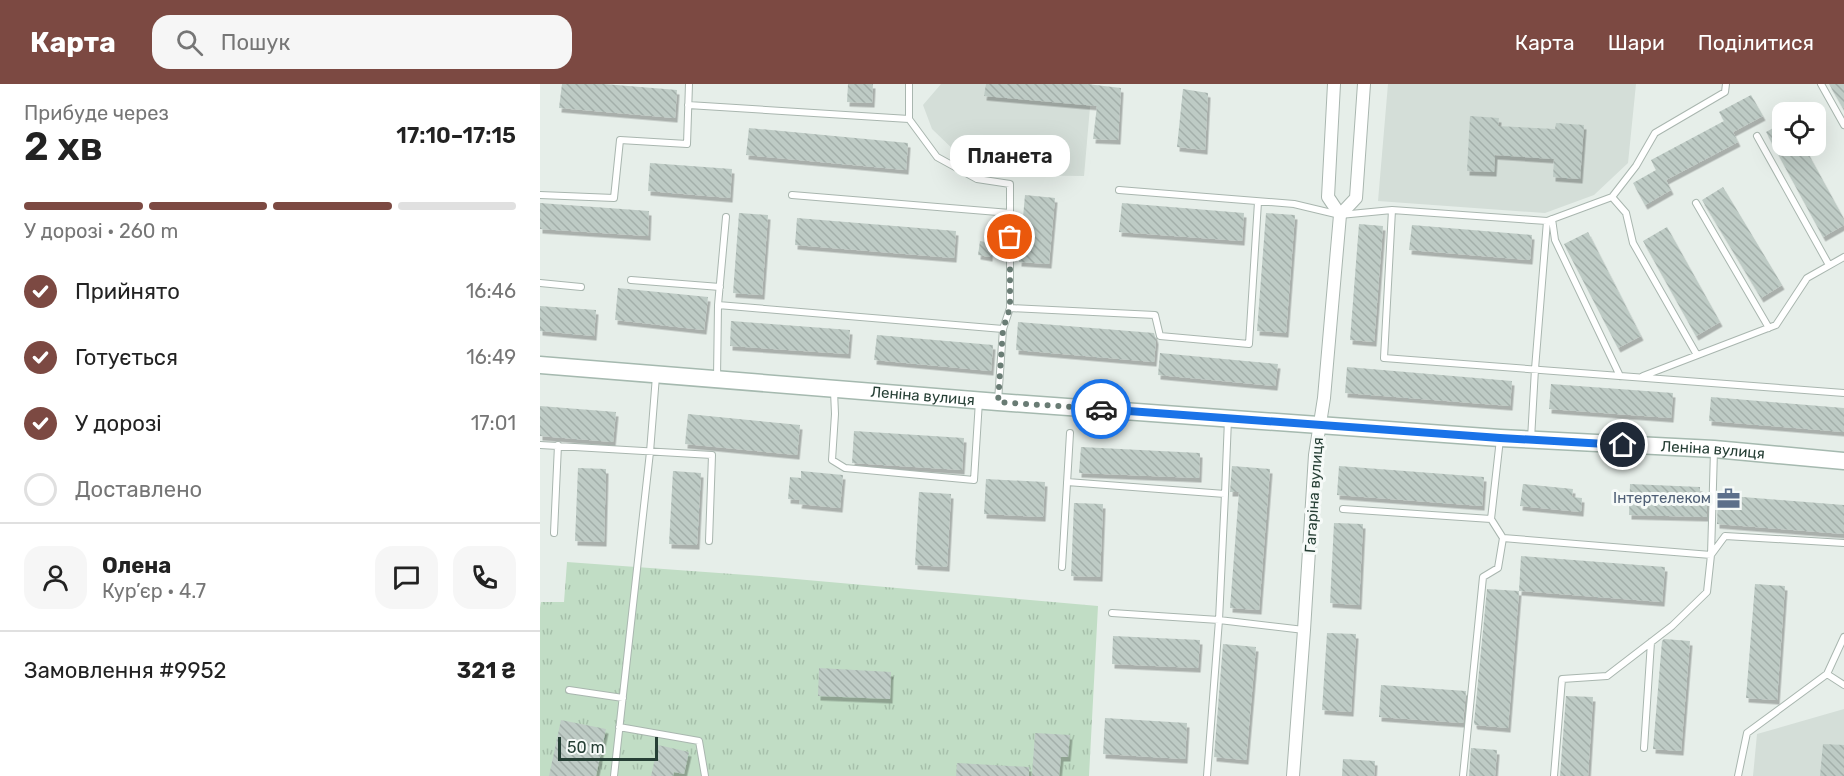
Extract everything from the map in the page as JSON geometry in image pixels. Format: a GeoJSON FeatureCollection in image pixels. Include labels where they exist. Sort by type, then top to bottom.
{"type":"FeatureCollection","features":[{"type":"Feature","properties":{"kind":"street","name":"Гагаріна вулиця"},"geometry":{"type":"LineString","coordinates":[[1334,84],[1328,197],[1340,215]]}},
{"type":"Feature","properties":{"kind":"street","name":"Гагаріна вулиця"},"geometry":{"type":"LineString","coordinates":[[1293,776],[1315,455],[1324,398],[1340,215],[1356,198],[1364,84]]}},
{"type":"Feature","properties":{"kind":"street","name":"Леніна вулиця"},"geometry":{"type":"LineString","coordinates":[[540,365],[998,402],[1500,438],[1714,449],[1844,461]]}},
{"type":"Feature","properties":{"kind":"lane"},"geometry":{"type":"LineString","coordinates":[[540,195],[614,198],[620,140],[687,144],[689,84]]}},
{"type":"Feature","properties":{"kind":"lane"},"geometry":{"type":"LineString","coordinates":[[909,84],[909,119],[937,157],[978,179],[1010,184],[1010,308],[1003,329],[998,402]]}},
{"type":"Feature","properties":{"kind":"lane"},"geometry":{"type":"LineString","coordinates":[[1119,190],[1294,204],[1340,215],[1392,210],[1550,220],[1612,197],[1636,166],[1655,133],[1725,92],[1726,84]]}},
{"type":"Feature","properties":{"kind":"lane"},"geometry":{"type":"LineString","coordinates":[[1821,84],[1844,125]]}},
{"type":"Feature","properties":{"kind":"lane"},"geometry":{"type":"LineString","coordinates":[[688,105],[909,119]]}},
{"type":"Feature","properties":{"kind":"lane"},"geometry":{"type":"LineString","coordinates":[[1756,136],[1829,265]]}},
{"type":"Feature","properties":{"kind":"lane"},"geometry":{"type":"LineString","coordinates":[[792,195],[1010,213]]}},
{"type":"Feature","properties":{"kind":"lane"},"geometry":{"type":"LineString","coordinates":[[1612,197],[1626,213],[1633,243],[1697,356]]}},
{"type":"Feature","properties":{"kind":"lane"},"geometry":{"type":"LineString","coordinates":[[1010,308],[1155,315],[1160,336],[1249,344],[1258,202]]}},
{"type":"Feature","properties":{"kind":"lane"},"geometry":{"type":"LineString","coordinates":[[1696,203],[1769,328]]}},
{"type":"Feature","properties":{"kind":"lane"},"geometry":{"type":"LineString","coordinates":[[1392,210],[1384,358],[1844,393]]}},
{"type":"Feature","properties":{"kind":"lane"},"geometry":{"type":"LineString","coordinates":[[717,378],[718,305],[726,217]]}},
{"type":"Feature","properties":{"kind":"lane"},"geometry":{"type":"LineString","coordinates":[[1531,440],[1535,369],[1550,220]]}},
{"type":"Feature","properties":{"kind":"lane"},"geometry":{"type":"LineString","coordinates":[[1550,220],[1555,240],[1620,376]]}},
{"type":"Feature","properties":{"kind":"lane"},"geometry":{"type":"LineString","coordinates":[[1640,377],[1776,325],[1807,278],[1844,257]]}},
{"type":"Feature","properties":{"kind":"lane"},"geometry":{"type":"LineString","coordinates":[[631,280],[720,287]]}},
{"type":"Feature","properties":{"kind":"lane"},"geometry":{"type":"LineString","coordinates":[[540,283],[581,287]]}},
{"type":"Feature","properties":{"kind":"lane"},"geometry":{"type":"LineString","coordinates":[[718,305],[1003,329]]}},
{"type":"Feature","properties":{"kind":"lane"},"geometry":{"type":"LineString","coordinates":[[614,776],[650,452],[656,373]]}},
{"type":"Feature","properties":{"kind":"lane"},"geometry":{"type":"LineString","coordinates":[[834,388],[832,460],[845,468],[974,480],[979,400]]}},
{"type":"Feature","properties":{"kind":"lane"},"geometry":{"type":"LineString","coordinates":[[1207,776],[1219,620],[1228,418]]}},
{"type":"Feature","properties":{"kind":"lane"},"geometry":{"type":"LineString","coordinates":[[1062,567],[1070,433]]}},
{"type":"Feature","properties":{"kind":"lane"},"geometry":{"type":"LineString","coordinates":[[1463,776],[1483,577],[1498,568],[1503,538],[1491,519],[1500,438]]}},
{"type":"Feature","properties":{"kind":"lane"},"geometry":{"type":"LineString","coordinates":[[540,445],[712,455],[709,542]]}},
{"type":"Feature","properties":{"kind":"lane"},"geometry":{"type":"LineString","coordinates":[[554,533],[558,446]]}},
{"type":"Feature","properties":{"kind":"lane"},"geometry":{"type":"LineString","coordinates":[[1554,776],[1562,679],[1607,676],[1672,626],[1707,592],[1711,555],[1714,449]]}},
{"type":"Feature","properties":{"kind":"lane"},"geometry":{"type":"LineString","coordinates":[[1068,482],[1225,494]]}},
{"type":"Feature","properties":{"kind":"lane"},"geometry":{"type":"LineString","coordinates":[[1343,509],[1491,519]]}},
{"type":"Feature","properties":{"kind":"lane"},"geometry":{"type":"LineString","coordinates":[[1711,555],[1725,536],[1844,543]]}},
{"type":"Feature","properties":{"kind":"lane"},"geometry":{"type":"LineString","coordinates":[[1503,538],[1711,555]]}},
{"type":"Feature","properties":{"kind":"lane"},"geometry":{"type":"LineString","coordinates":[[1112,613],[1219,620],[1304,630]]}},
{"type":"Feature","properties":{"kind":"lane"},"geometry":{"type":"LineString","coordinates":[[1738,776],[1747,733],[1827,674],[1844,637]]}},
{"type":"Feature","properties":{"kind":"lane"},"geometry":{"type":"LineString","coordinates":[[1644,748],[1651,642]]}},
{"type":"Feature","properties":{"kind":"lane"},"geometry":{"type":"LineString","coordinates":[[1827,674],[1844,685]]}},
{"type":"Feature","properties":{"kind":"lane"},"geometry":{"type":"LineString","coordinates":[[569,690],[623,698]]}},
{"type":"Feature","properties":{"kind":"lane"},"geometry":{"type":"LineString","coordinates":[[619,727],[699,741],[705,776]]}},
{"type":"Feature","properties":{"kind":"shaded area"},"geometry":{"type":"Polygon","coordinates":[[[941,84],[1092,84],[1084,176],[1006,175],[960,156],[932,129],[923,105],[941,84]]]}},
{"type":"Feature","properties":{"kind":"shaded area"},"geometry":{"type":"Polygon","coordinates":[[[1388,84],[1636,84],[1628,163],[1594,195],[1545,213],[1378,201],[1388,84]]]}},
{"type":"Feature","properties":{"kind":"shaded area"},"geometry":{"type":"Polygon","coordinates":[[[1844,709],[1844,776],[1753,776],[1757,734],[1844,709]]]}},
{"type":"Feature","properties":{"kind":"green space"},"geometry":{"type":"Polygon","coordinates":[[[567,562],[773,577],[1098,606],[1089,776],[540,776],[540,608],[541,602],[564,602],[567,562]]]}},
{"type":"Feature","properties":{"kind":"building"},"geometry":{"type":"Polygon","coordinates":[[[562,84],[604,84],[677,90],[675,118],[559,108],[562,84]]]}},
{"type":"Feature","properties":{"kind":"building"},"geometry":{"type":"Polygon","coordinates":[[[848,84],[873,84],[872,103],[847,102],[848,84]]]}},
{"type":"Feature","properties":{"kind":"building"},"geometry":{"type":"Polygon","coordinates":[[[986,84],[1087,84],[1121,88],[1118,140],[1093,139],[1097,106],[984,96],[986,84]]]}},
{"type":"Feature","properties":{"kind":"building"},"geometry":{"type":"Polygon","coordinates":[[[1829,84],[1844,84],[1844,110],[1829,84]]]}},
{"type":"Feature","properties":{"kind":"building"},"geometry":{"type":"Polygon","coordinates":[[[1183,89],[1208,93],[1205,150],[1177,147],[1183,89]]]}},
{"type":"Feature","properties":{"kind":"building"},"geometry":{"type":"Polygon","coordinates":[[[1751,95],[1763,116],[1733,132],[1738,142],[1666,180],[1671,190],[1645,205],[1633,183],[1656,170],[1651,160],[1724,121],[1719,112],[1751,95]]]}},
{"type":"Feature","properties":{"kind":"building"},"geometry":{"type":"Polygon","coordinates":[[[1470,116],[1499,118],[1498,126],[1555,129],[1556,123],[1584,125],[1580,179],[1553,177],[1554,159],[1495,155],[1494,172],[1467,171],[1470,116]]]}},
{"type":"Feature","properties":{"kind":"building"},"geometry":{"type":"Polygon","coordinates":[[[749,128],[908,143],[906,170],[746,155],[749,128]]]}},
{"type":"Feature","properties":{"kind":"building"},"geometry":{"type":"Polygon","coordinates":[[[1772,129],[1772,143],[1766,132],[1772,129]]]}},
{"type":"Feature","properties":{"kind":"building"},"geometry":{"type":"Polygon","coordinates":[[[1779,156],[1809,156],[1844,219],[1844,225],[1823,237],[1779,156]]]}},
{"type":"Feature","properties":{"kind":"building"},"geometry":{"type":"Polygon","coordinates":[[[650,163],[732,169],[730,198],[648,191],[650,163]]]}},
{"type":"Feature","properties":{"kind":"building"},"geometry":{"type":"Polygon","coordinates":[[[1723,187],[1782,285],[1761,298],[1702,200],[1723,187]]]}},
{"type":"Feature","properties":{"kind":"building"},"geometry":{"type":"Polygon","coordinates":[[[1025,195],[1055,198],[1049,264],[1019,262],[1025,195]]]}},
{"type":"Feature","properties":{"kind":"building"},"geometry":{"type":"Polygon","coordinates":[[[540,203],[649,211],[648,236],[540,229],[540,203]]]}},
{"type":"Feature","properties":{"kind":"building"},"geometry":{"type":"Polygon","coordinates":[[[1122,203],[1244,213],[1242,241],[1119,232],[1122,203]]]}},
{"type":"Feature","properties":{"kind":"building"},"geometry":{"type":"Polygon","coordinates":[[[739,213],[768,215],[762,295],[733,293],[739,213]]]}},
{"type":"Feature","properties":{"kind":"building"},"geometry":{"type":"Polygon","coordinates":[[[1266,213],[1295,215],[1286,333],[1257,331],[1266,213]]]}},
{"type":"Feature","properties":{"kind":"building"},"geometry":{"type":"Polygon","coordinates":[[[797,218],[956,231],[954,258],[795,245],[797,218]]]}},
{"type":"Feature","properties":{"kind":"building"},"geometry":{"type":"Polygon","coordinates":[[[1359,224],[1383,226],[1374,342],[1350,340],[1359,224]]]}},
{"type":"Feature","properties":{"kind":"building"},"geometry":{"type":"Polygon","coordinates":[[[1412,225],[1532,235],[1530,260],[1409,250],[1412,225]]]}},
{"type":"Feature","properties":{"kind":"building"},"geometry":{"type":"Polygon","coordinates":[[[1667,227],[1720,322],[1696,336],[1643,241],[1667,227]]]}},
{"type":"Feature","properties":{"kind":"building"},"geometry":{"type":"Polygon","coordinates":[[[1588,232],[1641,336],[1618,348],[1564,244],[1588,232]]]}},
{"type":"Feature","properties":{"kind":"building"},"geometry":{"type":"Polygon","coordinates":[[[980,241],[991,243],[990,257],[978,255],[980,241]]]}},
{"type":"Feature","properties":{"kind":"building"},"geometry":{"type":"Polygon","coordinates":[[[618,288],[708,297],[704,330],[615,320],[618,288]]]}},
{"type":"Feature","properties":{"kind":"building"},"geometry":{"type":"Polygon","coordinates":[[[540,306],[596,310],[594,336],[540,331],[540,306]]]}},
{"type":"Feature","properties":{"kind":"building"},"geometry":{"type":"Polygon","coordinates":[[[731,321],[850,330],[848,354],[730,346],[731,321]]]}},
{"type":"Feature","properties":{"kind":"building"},"geometry":{"type":"Polygon","coordinates":[[[1018,322],[1154,333],[1156,340],[1154,362],[1016,350],[1018,322]]]}},
{"type":"Feature","properties":{"kind":"building"},"geometry":{"type":"Polygon","coordinates":[[[877,335],[993,345],[991,371],[874,360],[877,335]]]}},
{"type":"Feature","properties":{"kind":"building"},"geometry":{"type":"Polygon","coordinates":[[[1160,353],[1278,364],[1275,386],[1158,375],[1160,353]]]}},
{"type":"Feature","properties":{"kind":"building"},"geometry":{"type":"Polygon","coordinates":[[[1347,367],[1512,381],[1510,406],[1345,393],[1347,367]]]}},
{"type":"Feature","properties":{"kind":"building"},"geometry":{"type":"Polygon","coordinates":[[[1551,384],[1673,393],[1671,418],[1549,409],[1551,384]]]}},
{"type":"Feature","properties":{"kind":"building"},"geometry":{"type":"Polygon","coordinates":[[[1711,397],[1844,408],[1844,432],[1709,421],[1711,397]]]}},
{"type":"Feature","properties":{"kind":"building"},"geometry":{"type":"Polygon","coordinates":[[[540,406],[616,412],[613,442],[540,436],[540,406]]]}},
{"type":"Feature","properties":{"kind":"building"},"geometry":{"type":"Polygon","coordinates":[[[688,414],[800,425],[797,455],[685,444],[688,414]]]}},
{"type":"Feature","properties":{"kind":"building"},"geometry":{"type":"Polygon","coordinates":[[[854,431],[964,438],[962,470],[852,463],[854,431]]]}},
{"type":"Feature","properties":{"kind":"building"},"geometry":{"type":"Polygon","coordinates":[[[1081,447],[1200,453],[1199,478],[1079,473],[1081,447]]]}},
{"type":"Feature","properties":{"kind":"building"},"geometry":{"type":"Polygon","coordinates":[[[1232,466],[1270,469],[1259,610],[1230,608],[1239,492],[1230,492],[1232,466]]]}},
{"type":"Feature","properties":{"kind":"building"},"geometry":{"type":"Polygon","coordinates":[[[1339,466],[1484,477],[1482,506],[1337,495],[1339,466]]]}},
{"type":"Feature","properties":{"kind":"building"},"geometry":{"type":"Polygon","coordinates":[[[578,468],[606,469],[604,542],[575,541],[578,468]]]}},
{"type":"Feature","properties":{"kind":"building"},"geometry":{"type":"Polygon","coordinates":[[[673,471],[701,473],[697,545],[669,544],[673,471]]]}},
{"type":"Feature","properties":{"kind":"building"},"geometry":{"type":"Polygon","coordinates":[[[801,471],[843,475],[840,508],[799,504],[800,500],[788,499],[790,477],[801,478],[801,471]]]}},
{"type":"Feature","properties":{"kind":"building"},"geometry":{"type":"Polygon","coordinates":[[[986,479],[1045,482],[1043,517],[984,514],[986,479]]]}},
{"type":"Feature","properties":{"kind":"building"},"geometry":{"type":"Polygon","coordinates":[[[1523,484],[1573,489],[1572,497],[1582,498],[1581,512],[1520,506],[1523,484]]]}},
{"type":"Feature","properties":{"kind":"building"},"geometry":{"type":"Polygon","coordinates":[[[1630,484],[1700,487],[1700,493],[1707,494],[1707,517],[1629,515],[1630,484]]]}},
{"type":"Feature","properties":{"kind":"building"},"geometry":{"type":"Polygon","coordinates":[[[919,492],[951,494],[947,567],[915,565],[919,492]]]}},
{"type":"Feature","properties":{"kind":"building"},"geometry":{"type":"Polygon","coordinates":[[[1718,495],[1844,505],[1844,534],[1717,524],[1718,495]]]}},
{"type":"Feature","properties":{"kind":"building"},"geometry":{"type":"Polygon","coordinates":[[[1074,503],[1103,504],[1100,577],[1071,576],[1074,503]]]}},
{"type":"Feature","properties":{"kind":"building"},"geometry":{"type":"Polygon","coordinates":[[[1334,523],[1363,524],[1359,605],[1330,603],[1334,523]]]}},
{"type":"Feature","properties":{"kind":"building"},"geometry":{"type":"Polygon","coordinates":[[[1521,556],[1665,567],[1662,602],[1519,591],[1521,556]]]}},
{"type":"Feature","properties":{"kind":"building"},"geometry":{"type":"Polygon","coordinates":[[[1755,584],[1785,586],[1777,700],[1746,698],[1755,584]]]}},
{"type":"Feature","properties":{"kind":"building"},"geometry":{"type":"Polygon","coordinates":[[[1487,589],[1519,591],[1508,728],[1475,725],[1474,723],[1487,589]]]}},
{"type":"Feature","properties":{"kind":"building"},"geometry":{"type":"Polygon","coordinates":[[[1327,633],[1356,634],[1351,712],[1322,710],[1327,633]]]}},
{"type":"Feature","properties":{"kind":"building"},"geometry":{"type":"Polygon","coordinates":[[[1113,636],[1200,640],[1198,668],[1112,664],[1113,636]]]}},
{"type":"Feature","properties":{"kind":"building"},"geometry":{"type":"Polygon","coordinates":[[[1664,639],[1690,641],[1681,751],[1653,749],[1664,639]]]}},
{"type":"Feature","properties":{"kind":"building"},"geometry":{"type":"Polygon","coordinates":[[[1223,644],[1256,647],[1246,760],[1214,757],[1223,644]]]}},
{"type":"Feature","properties":{"kind":"building"},"geometry":{"type":"Polygon","coordinates":[[[819,668],[891,672],[890,699],[818,696],[819,668]]]}},
{"type":"Feature","properties":{"kind":"building"},"geometry":{"type":"Polygon","coordinates":[[[1381,685],[1466,691],[1463,723],[1379,717],[1381,685]]]}},
{"type":"Feature","properties":{"kind":"building"},"geometry":{"type":"Polygon","coordinates":[[[1566,696],[1593,697],[1588,776],[1560,776],[1566,696]]]}},
{"type":"Feature","properties":{"kind":"building"},"geometry":{"type":"Polygon","coordinates":[[[1105,718],[1187,723],[1185,759],[1103,754],[1105,718]]]}},
{"type":"Feature","properties":{"kind":"building"},"geometry":{"type":"Polygon","coordinates":[[[561,720],[606,729],[596,776],[549,776],[561,720]]]}},
{"type":"Feature","properties":{"kind":"building"},"geometry":{"type":"Polygon","coordinates":[[[1035,733],[1070,735],[1068,757],[1061,757],[1059,776],[1032,776],[1035,733]]]}},
{"type":"Feature","properties":{"kind":"building"},"geometry":{"type":"Polygon","coordinates":[[[1823,744],[1844,745],[1844,776],[1820,776],[1823,744]]]}},
{"type":"Feature","properties":{"kind":"building"},"geometry":{"type":"Polygon","coordinates":[[[658,745],[689,752],[684,774],[674,772],[673,776],[651,776],[658,745]]]}},
{"type":"Feature","properties":{"kind":"building"},"geometry":{"type":"Polygon","coordinates":[[[1471,748],[1497,750],[1495,776],[1469,776],[1471,748]]]}},
{"type":"Feature","properties":{"kind":"building"},"geometry":{"type":"Polygon","coordinates":[[[1343,759],[1375,761],[1374,776],[1342,776],[1343,759]]]}},
{"type":"Feature","properties":{"kind":"building"},"geometry":{"type":"Polygon","coordinates":[[[957,763],[1029,767],[1029,776],[956,776],[957,763]]]}},
{"type":"Feature","properties":{"kind":"way so far"},"geometry":{"type":"LineString","coordinates":[[1010,237],[1010,308],[1003,329],[998,402],[1101,409]]}},
{"type":"Feature","properties":{"kind":"place","name":"Планета"},"geometry":{"type":"Point","coordinates":[1010,237]}},
{"type":"Feature","properties":{"kind":"place","name":"Інтертелеком"},"geometry":{"type":"Point","coordinates":[1729,498]}},
{"type":"Feature","properties":{"kind":"route"},"geometry":{"type":"LineString","coordinates":[[1101,409],[1623,445]]}}]}
